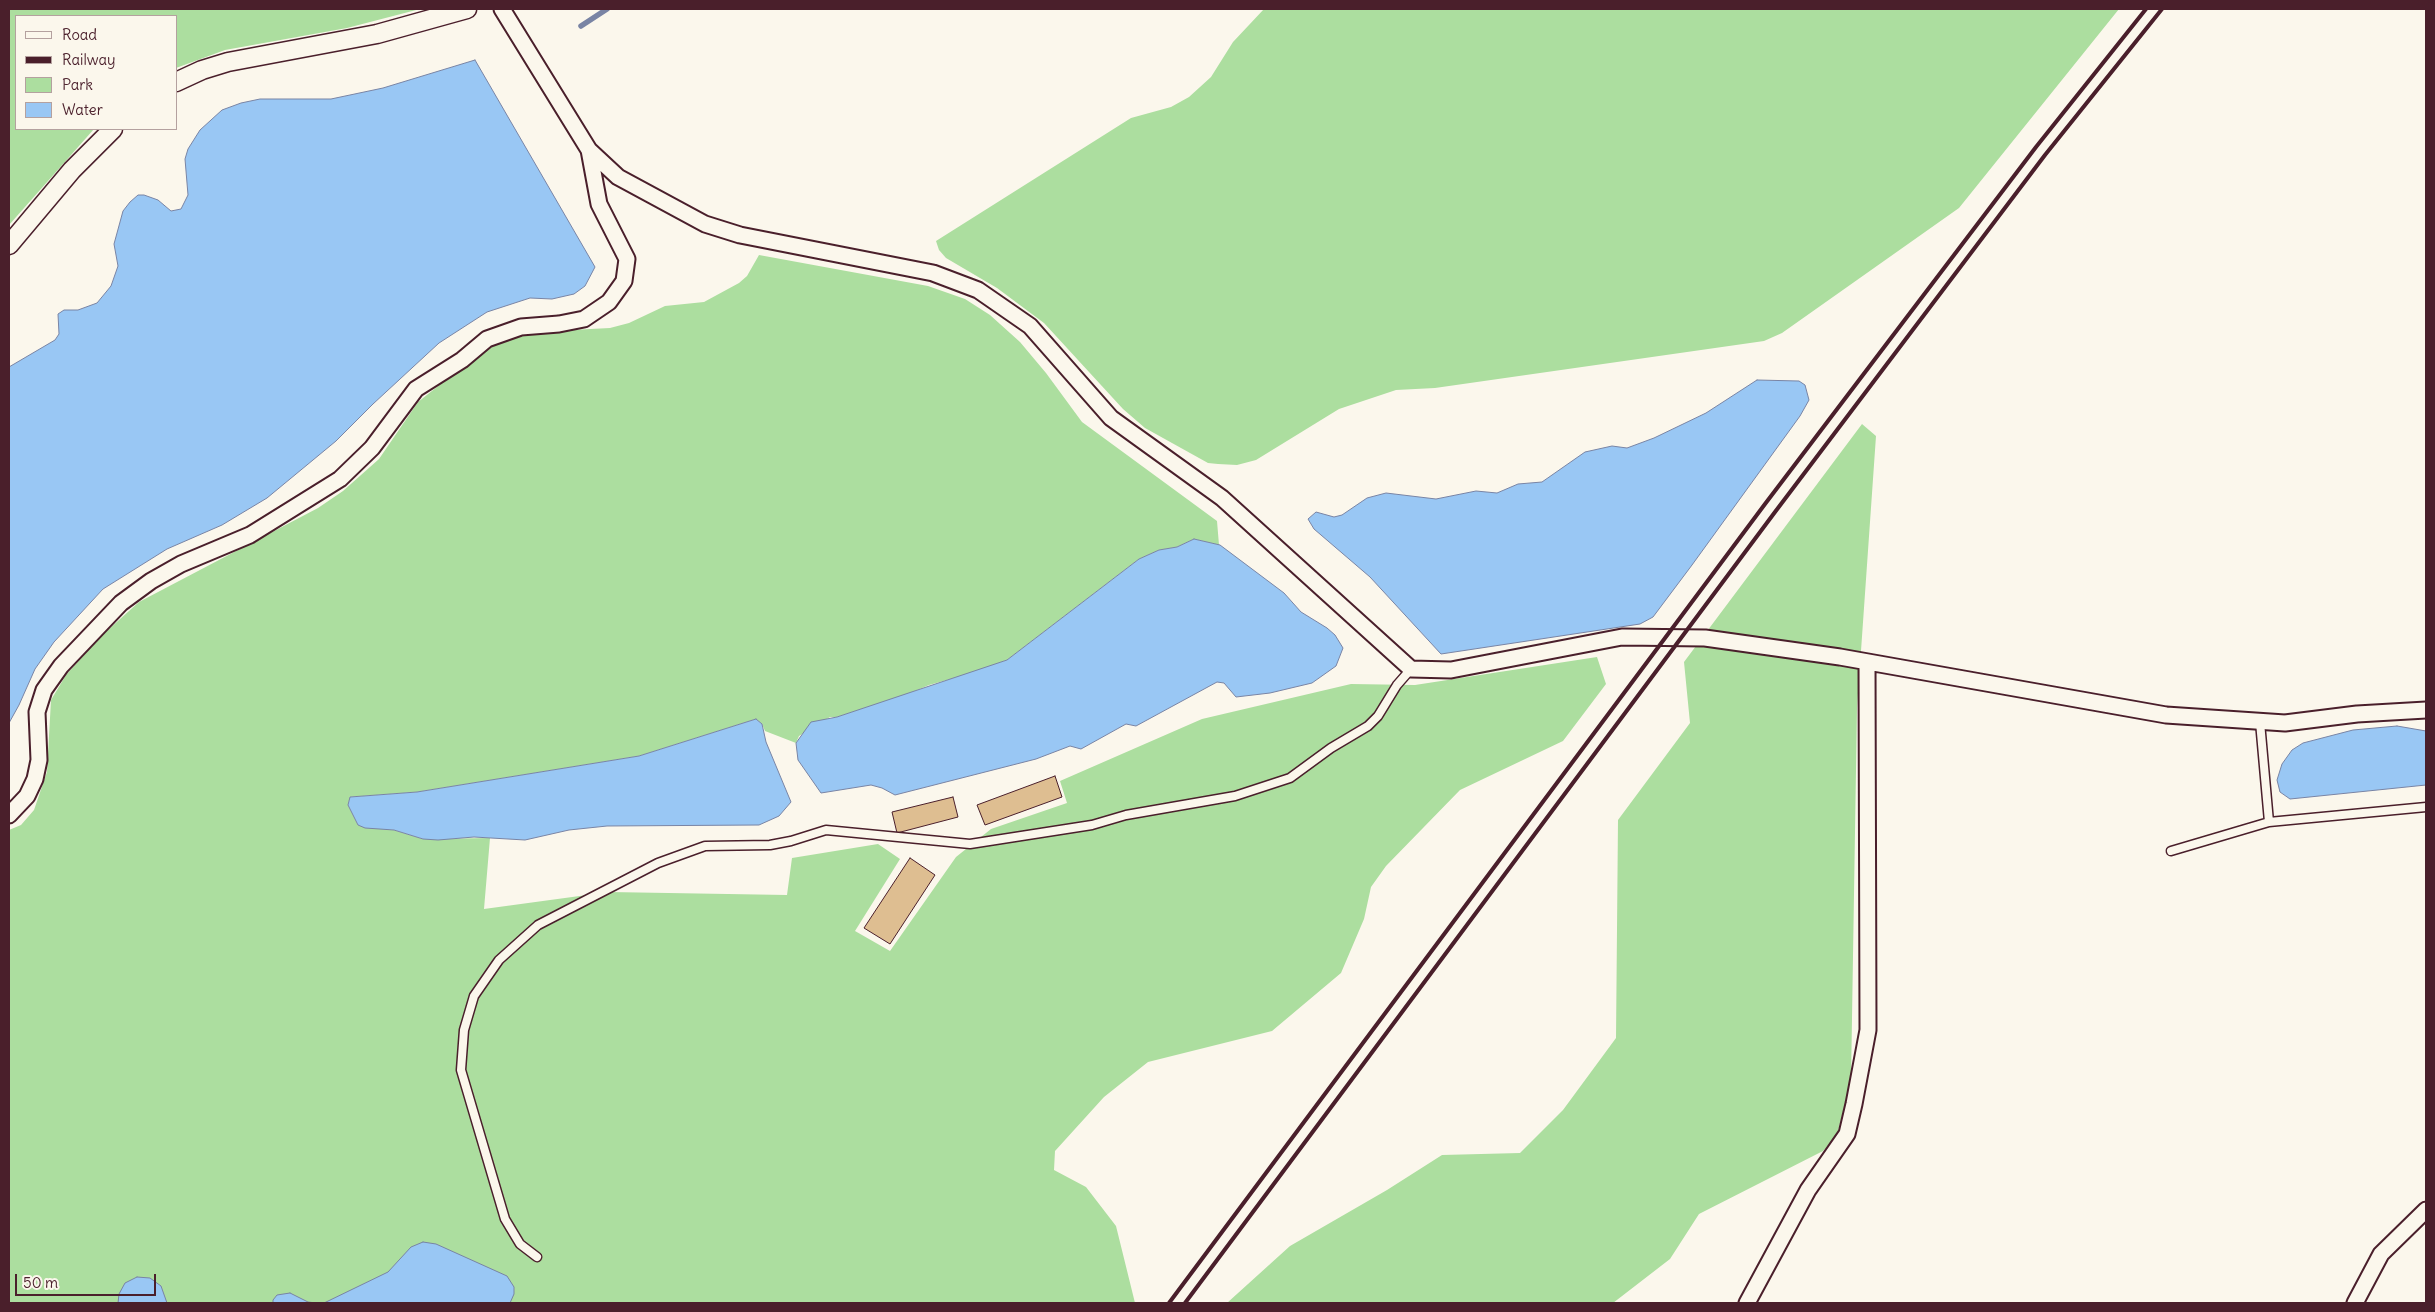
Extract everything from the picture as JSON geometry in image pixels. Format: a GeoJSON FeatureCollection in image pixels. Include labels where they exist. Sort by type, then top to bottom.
{"type":"FeatureCollection","features":[{"type":"Feature","properties":{"kind":"street"},"geometry":{"type":"LineString","coordinates":[[178,81],[202,70],[228,62],[377,34],[467,9]]}},
{"type":"Feature","properties":{"kind":"street"},"geometry":{"type":"LineString","coordinates":[[502,9],[589,150],[625,181],[705,224],[740,235],[933,273],[978,290],[1030,326],[1111,418],[1222,498],[1411,669],[1451,670],[1622,637],[1705,638],[1867,662],[2166,715],[2285,723],[2366,713],[2426,710]]}},
{"type":"Feature","properties":{"kind":"street"},"geometry":{"type":"LineString","coordinates":[[9,245],[72,170],[112,130]]}},
{"type":"Feature","properties":{"kind":"street"},"geometry":{"type":"LineString","coordinates":[[9,815],[27,796],[35,779],[38,760],[37,712],[44,690],[61,666],[121,603],[151,581],[182,564],[250,535],[340,478],[372,448],[416,389],[462,360],[487,339],[521,326],[559,324],[584,319],[609,302],[624,281],[628,259],[599,204],[589,150]]}},
{"type":"Feature","properties":{"kind":"street"},"geometry":{"type":"LineString","coordinates":[[1746,1303],[1808,1190],[1848,1134],[1856,1095],[1868,1030],[1867,662]]}},
{"type":"Feature","properties":{"kind":"street"},"geometry":{"type":"LineString","coordinates":[[2355,1303],[2381,1254],[2426,1210]]}},
{"type":"Feature","properties":{"kind":"lane"},"geometry":{"type":"LineString","coordinates":[[537,1257],[520,1244],[505,1219],[461,1070],[464,1030],[474,996],[485,977],[499,960],[538,926],[658,863],[705,846],[770,844],[826,830],[970,844],[1092,826],[1126,815],[1235,796],[1290,778],[1331,748],[1368,726],[1378,716],[1397,685],[1411,669]]}},
{"type":"Feature","properties":{"kind":"lane"},"geometry":{"type":"LineString","coordinates":[[2260,722],[2269,822]]}},
{"type":"Feature","properties":{"kind":"lane"},"geometry":{"type":"LineString","coordinates":[[2171,851],[2269,822],[2426,807]]}},
{"type":"Feature","properties":{"kind":"green space"},"geometry":{"type":"Polygon","coordinates":[[[9,9],[420,9],[347,28],[225,50],[178,67],[178,15],[15,15],[15,130],[93,130],[9,225],[9,9]]]}},
{"type":"Feature","properties":{"kind":"green space"},"geometry":{"type":"Polygon","coordinates":[[[1264,9],[2119,9],[1959,208],[1782,333],[1764,341],[1435,388],[1396,390],[1339,409],[1256,460],[1237,465],[1208,463],[1145,428],[1123,409],[1044,323],[997,288],[946,258],[939,250],[936,241],[1131,118],[1171,107],[1189,97],[1211,77],[1233,42],[1264,9]]]}},
{"type":"Feature","properties":{"kind":"green space"},"geometry":{"type":"Polygon","coordinates":[[[759,255],[928,286],[965,299],[990,315],[1020,342],[1046,373],[1082,422],[1217,521],[1219,545],[1194,539],[1177,547],[1159,550],[1139,559],[1007,660],[979,671],[929,685],[901,697],[837,717],[830,717],[799,736],[796,743],[765,731],[762,724],[756,719],[639,756],[417,792],[350,797],[348,805],[358,825],[394,830],[423,839],[490,838],[484,909],[609,892],[787,895],[792,858],[878,844],[900,859],[855,931],[890,951],[956,857],[991,829],[1067,803],[1060,781],[1202,719],[1351,684],[1415,685],[1597,657],[1606,684],[1563,741],[1460,790],[1386,866],[1371,887],[1364,919],[1341,973],[1272,1031],[1148,1062],[1104,1097],[1055,1151],[1054,1170],[1086,1187],[1116,1226],[1135,1303],[9,1303],[9,830],[21,825],[34,810],[47,772],[51,700],[66,675],[99,638],[139,602],[318,508],[343,491],[379,459],[418,402],[485,349],[512,337],[531,332],[610,328],[629,323],[665,306],[704,302],[739,283],[747,276],[759,255]]]}},
{"type":"Feature","properties":{"kind":"green space"},"geometry":{"type":"Polygon","coordinates":[[[1862,424],[1876,436],[1857,708],[1851,1080],[1837,1135],[1823,1151],[1699,1214],[1670,1259],[1613,1303],[1227,1303],[1290,1246],[1387,1190],[1442,1155],[1520,1153],[1563,1110],[1616,1038],[1618,820],[1690,723],[1684,662],[1862,424]]]}},
{"type":"Feature","properties":{"kind":"water"},"geometry":{"type":"Polygon","coordinates":[[[475,60],[595,267],[585,286],[574,294],[552,299],[530,298],[487,312],[439,343],[336,441],[267,498],[222,525],[167,549],[103,589],[54,642],[35,669],[9,723],[9,367],[55,340],[59,334],[58,314],[64,310],[78,310],[97,303],[111,286],[118,266],[114,244],[123,211],[130,202],[138,195],[144,195],[158,200],[171,211],[181,209],[188,195],[185,159],[188,149],[200,130],[222,110],[260,99],[331,99],[383,88],[475,60]]]}},
{"type":"Feature","properties":{"kind":"water"},"geometry":{"type":"Polygon","coordinates":[[[1757,380],[1799,381],[1805,385],[1809,400],[1800,416],[1653,617],[1640,624],[1441,654],[1370,577],[1314,529],[1308,519],[1316,512],[1334,517],[1342,515],[1367,498],[1386,493],[1436,499],[1476,491],[1497,493],[1518,484],[1542,482],[1585,452],[1612,446],[1627,448],[1654,438],[1706,413],[1757,380]]]}},
{"type":"Feature","properties":{"kind":"water"},"geometry":{"type":"Polygon","coordinates":[[[1194,539],[1220,545],[1284,593],[1301,612],[1335,635],[1343,648],[1336,666],[1312,683],[1270,693],[1236,697],[1224,683],[1217,682],[1136,726],[1126,724],[1081,749],[1070,746],[1036,759],[895,795],[871,785],[821,793],[798,760],[796,743],[811,722],[837,717],[1007,660],[1139,559],[1159,550],[1177,547],[1194,539]]]}},
{"type":"Feature","properties":{"kind":"water"},"geometry":{"type":"Polygon","coordinates":[[[756,719],[762,724],[766,742],[791,802],[779,816],[759,825],[607,826],[569,830],[525,840],[474,837],[438,840],[423,839],[394,830],[365,828],[358,825],[348,805],[350,797],[417,792],[639,756],[756,719]]]}},
{"type":"Feature","properties":{"kind":"water"},"geometry":{"type":"Polygon","coordinates":[[[2397,726],[2426,731],[2426,785],[2290,799],[2280,792],[2277,780],[2282,764],[2292,750],[2303,743],[2353,730],[2397,726]]]}},
{"type":"Feature","properties":{"kind":"water"},"geometry":{"type":"Polygon","coordinates":[[[423,1242],[436,1244],[507,1276],[514,1287],[514,1294],[510,1303],[324,1303],[388,1272],[411,1247],[423,1242]]]}},
{"type":"Feature","properties":{"kind":"water"},"geometry":{"type":"Polygon","coordinates":[[[137,1277],[150,1278],[161,1286],[167,1303],[118,1303],[119,1294],[125,1283],[137,1277]]]}},
{"type":"Feature","properties":{"kind":"water"},"geometry":{"type":"Polygon","coordinates":[[[290,1293],[308,1302],[316,1303],[273,1303],[277,1295],[290,1293]]]}},
{"type":"Feature","properties":{"kind":"building"},"geometry":{"type":"Polygon","coordinates":[[[1055,776],[1062,797],[985,825],[977,805],[1055,776]]]}},
{"type":"Feature","properties":{"kind":"building"},"geometry":{"type":"Polygon","coordinates":[[[953,797],[958,817],[897,833],[892,812],[953,797]]]}},
{"type":"Feature","properties":{"kind":"building"},"geometry":{"type":"Polygon","coordinates":[[[910,858],[935,875],[890,944],[864,928],[910,858]]]}},
{"type":"Feature","properties":{"kind":"waterway"},"geometry":{"type":"LineString","coordinates":[[581,26],[607,9]]}},
{"type":"Feature","properties":{"kind":"railway"},"geometry":{"type":"LineString","coordinates":[[1169,1303],[1765,504],[2036,147],[2146,9]]}},
{"type":"Feature","properties":{"kind":"railway"},"geometry":{"type":"LineString","coordinates":[[1185,1303],[1775,512],[2045,155],[2162,9]]}}]}
